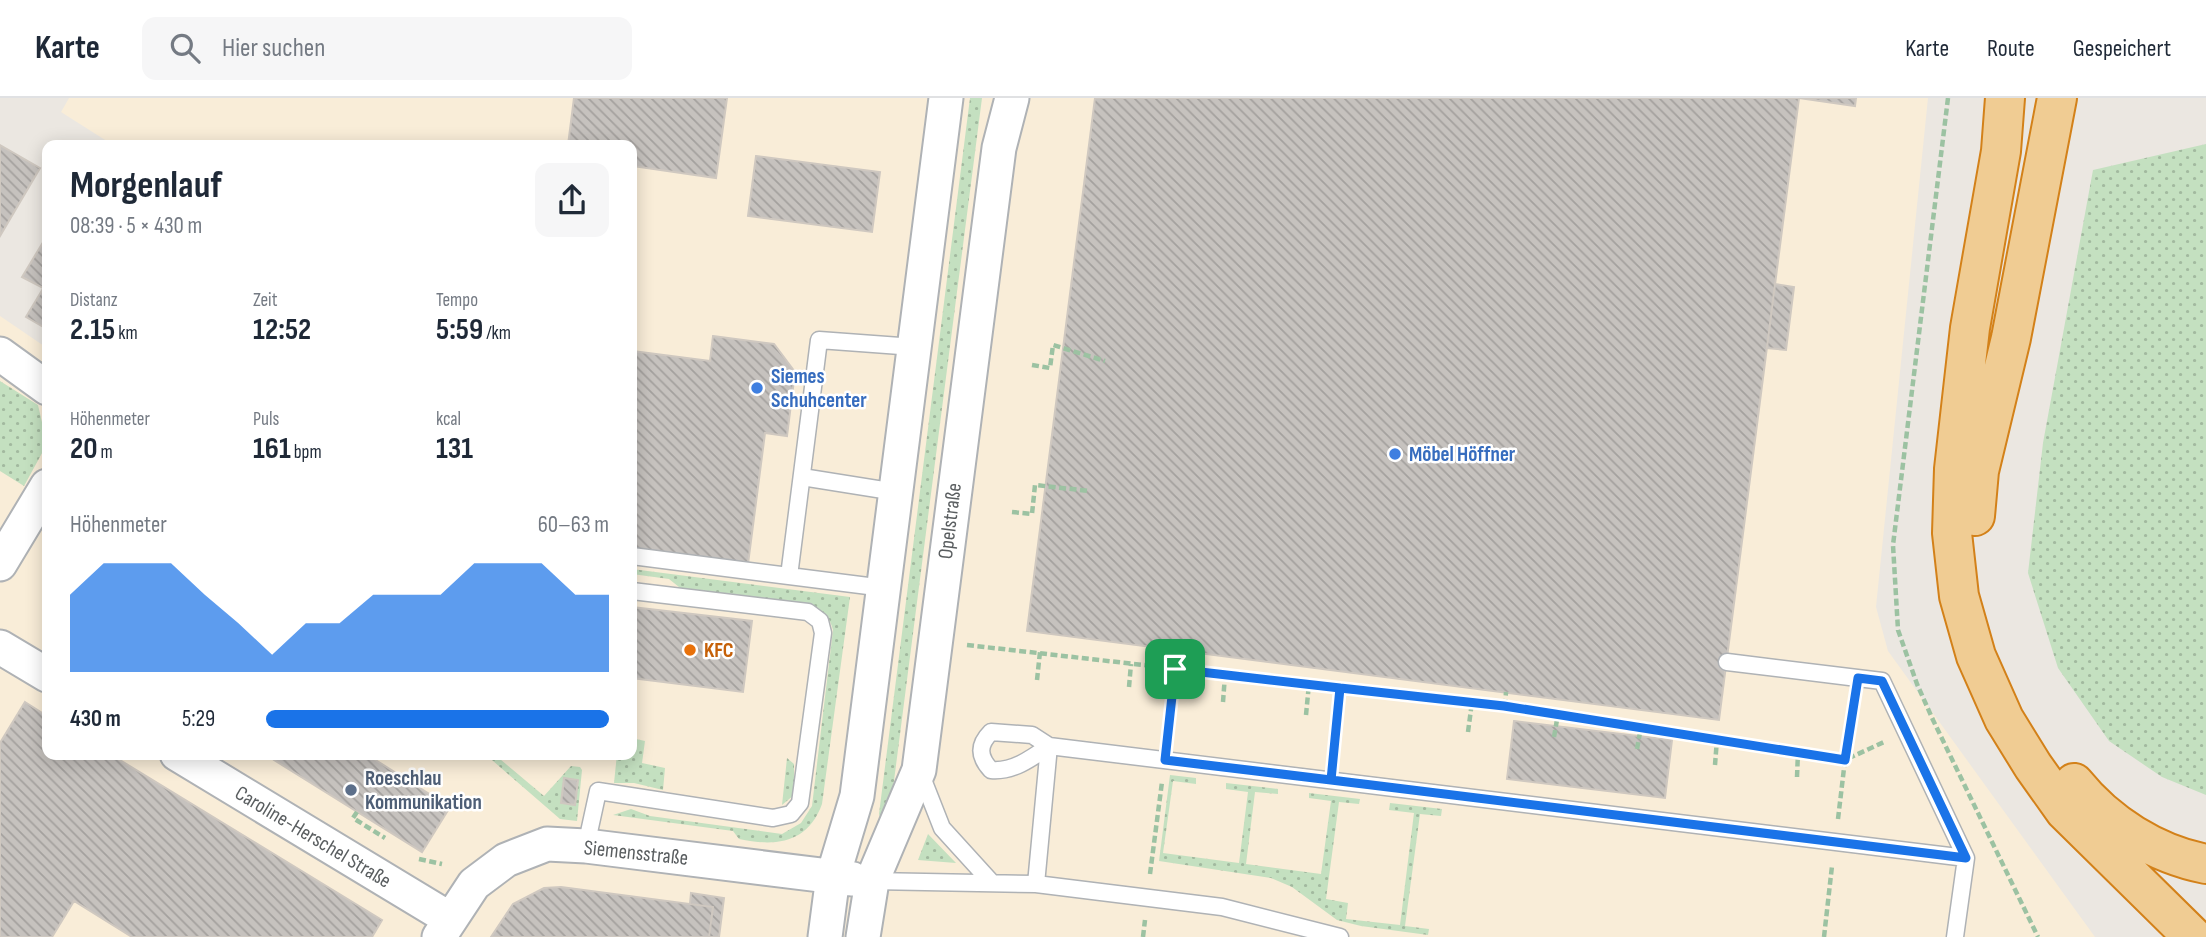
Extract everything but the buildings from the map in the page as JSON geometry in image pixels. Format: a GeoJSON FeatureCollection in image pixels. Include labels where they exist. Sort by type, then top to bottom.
{"type":"FeatureCollection","features":[{"type":"Feature","properties":{"kind":"highway"},"geometry":{"type":"LineString","coordinates":[[1995,98],[2001,151]]}},
{"type":"Feature","properties":{"kind":"highway"},"geometry":{"type":"LineString","coordinates":[[2006,98],[2001,151],[1970,328],[1954,469],[1952,533],[1959,596],[1976,656],[2004,719],[2032,766],[2065,811],[2193,937]]}},
{"type":"Feature","properties":{"kind":"highway"},"geometry":{"type":"LineString","coordinates":[[2057,98],[2011,338],[1979,471],[1974,531],[1979,592],[1996,650],[2023,709],[2050,752],[2083,794],[2130,835],[2180,859],[2206,864]]}},
{"type":"Feature","properties":{"kind":"street"},"geometry":{"type":"LineString","coordinates":[[825,937],[833,876],[857,796],[896,492],[898,346],[946,98]]}},
{"type":"Feature","properties":{"kind":"street","name":"Opelstraße"},"geometry":{"type":"LineString","coordinates":[[863,937],[872,881],[919,770],[999,148],[1012,98]]}},
{"type":"Feature","properties":{"kind":"street"},"geometry":{"type":"LineString","coordinates":[[0,354],[42,384]]}},
{"type":"Feature","properties":{"kind":"street"},"geometry":{"type":"LineString","coordinates":[[0,564],[42,494]]}},
{"type":"Feature","properties":{"kind":"street"},"geometry":{"type":"LineString","coordinates":[[0,647],[42,672]]}},
{"type":"Feature","properties":{"kind":"street","name":"Caroline-Herschel Straße"},"geometry":{"type":"LineString","coordinates":[[186,760],[444,928]]}},
{"type":"Feature","properties":{"kind":"street","name":"Siemensstraße"},"geometry":{"type":"LineString","coordinates":[[444,928],[474,884],[506,860],[547,844],[586,846],[872,881]]}},
{"type":"Feature","properties":{"kind":"lane"},"geometry":{"type":"LineString","coordinates":[[789,576],[819,340],[898,346]]}},
{"type":"Feature","properties":{"kind":"lane"},"geometry":{"type":"LineString","coordinates":[[802,477],[896,492]]}},
{"type":"Feature","properties":{"kind":"lane"},"geometry":{"type":"LineString","coordinates":[[637,557],[884,588]]}},
{"type":"Feature","properties":{"kind":"lane"},"geometry":{"type":"LineString","coordinates":[[586,846],[598,791],[773,818],[791,814],[800,803],[823,633],[820,621],[808,612],[637,593]]}},
{"type":"Feature","properties":{"kind":"lane"},"geometry":{"type":"LineString","coordinates":[[1727,662],[1882,681],[1966,858],[1955,937]]}},
{"type":"Feature","properties":{"kind":"lane"},"geometry":{"type":"LineString","coordinates":[[1036,884],[1049,746],[1966,858]]}},
{"type":"Feature","properties":{"kind":"lane"},"geometry":{"type":"LineString","coordinates":[[919,770],[942,828],[992,883]]}},
{"type":"Feature","properties":{"kind":"lane"},"geometry":{"type":"LineString","coordinates":[[872,881],[1036,884],[1222,907],[1340,937]]}},
{"type":"Feature","properties":{"kind":"path"},"geometry":{"type":"LineString","coordinates":[[1032,365],[1050,368],[1053,345],[1105,361]]}},
{"type":"Feature","properties":{"kind":"path"},"geometry":{"type":"LineString","coordinates":[[1012,512],[1032,514],[1035,485],[1089,491]]}},
{"type":"Feature","properties":{"kind":"path"},"geometry":{"type":"LineString","coordinates":[[974,645],[1504,706],[1845,760],[1933,720]]}},
{"type":"Feature","properties":{"kind":"path"},"geometry":{"type":"LineString","coordinates":[[1037,680],[1040,652]]}},
{"type":"Feature","properties":{"kind":"path"},"geometry":{"type":"LineString","coordinates":[[1129,687],[1131,664]]}},
{"type":"Feature","properties":{"kind":"path"},"geometry":{"type":"LineString","coordinates":[[1143,937],[1175,669]]}},
{"type":"Feature","properties":{"kind":"path"},"geometry":{"type":"LineString","coordinates":[[1223,702],[1225,675]]}},
{"type":"Feature","properties":{"kind":"path"},"geometry":{"type":"LineString","coordinates":[[1824,937],[1845,760],[1858,678]]}},
{"type":"Feature","properties":{"kind":"path"},"geometry":{"type":"LineString","coordinates":[[1306,715],[1309,684]]}},
{"type":"Feature","properties":{"kind":"path"},"geometry":{"type":"LineString","coordinates":[[1331,780],[1340,688]]}},
{"type":"Feature","properties":{"kind":"path"},"geometry":{"type":"LineString","coordinates":[[1504,706],[1506,692]]}},
{"type":"Feature","properties":{"kind":"path"},"geometry":{"type":"LineString","coordinates":[[1468,732],[1472,702]]}},
{"type":"Feature","properties":{"kind":"path"},"geometry":{"type":"LineString","coordinates":[[1554,737],[1558,714]]}},
{"type":"Feature","properties":{"kind":"path"},"geometry":{"type":"LineString","coordinates":[[1637,749],[1641,727]]}},
{"type":"Feature","properties":{"kind":"path"},"geometry":{"type":"LineString","coordinates":[[1715,765],[1717,739]]}},
{"type":"Feature","properties":{"kind":"path"},"geometry":{"type":"LineString","coordinates":[[1797,777],[1798,752]]}},
{"type":"Feature","properties":{"kind":"path"},"geometry":{"type":"LineString","coordinates":[[357,812],[354,818],[388,840]]}},
{"type":"Feature","properties":{"kind":"path"},"geometry":{"type":"LineString","coordinates":[[411,854],[423,861],[442,864]]}},
{"type":"Feature","properties":{"kind":"shaded area"},"geometry":{"type":"Polygon","coordinates":[[[69,98],[1928,98],[1876,607],[1888,651],[2095,937],[0,937],[0,316],[42,345],[42,760],[637,760],[637,140],[105,140],[61,112],[69,98]]]}},
{"type":"Feature","properties":{"kind":"green space"},"geometry":{"type":"Polygon","coordinates":[[[970,98],[982,98],[891,804],[886,818],[880,817],[879,814],[970,98]]]}},
{"type":"Feature","properties":{"kind":"green space"},"geometry":{"type":"Polygon","coordinates":[[[2206,144],[2206,795],[2162,777],[2109,741],[2058,668],[2028,573],[2043,443],[2093,170],[2206,144]]]}},
{"type":"Feature","properties":{"kind":"green space"},"geometry":{"type":"Polygon","coordinates":[[[0,381],[38,405],[42,422],[42,453],[24,486],[0,471],[0,381]]]}},
{"type":"Feature","properties":{"kind":"green space"},"geometry":{"type":"Polygon","coordinates":[[[637,570],[850,597],[822,804],[808,827],[789,839],[778,842],[753,841],[739,839],[733,831],[613,815],[631,809],[650,816],[782,834],[801,823],[812,806],[833,630],[830,621],[811,606],[684,591],[669,579],[637,575],[637,570]]]}},
{"type":"Feature","properties":{"kind":"green space"},"geometry":{"type":"Polygon","coordinates":[[[637,739],[645,741],[642,763],[665,768],[663,790],[634,783],[614,783],[616,760],[637,760],[637,739]]]}},
{"type":"Feature","properties":{"kind":"green space"},"geometry":{"type":"Polygon","coordinates":[[[787,758],[794,764],[794,795],[782,805],[787,758]]]}},
{"type":"Feature","properties":{"kind":"green space"},"geometry":{"type":"Polygon","coordinates":[[[492,760],[501,760],[544,796],[571,766],[580,767],[582,770],[577,821],[560,819],[492,760]],[[565,778],[561,803],[574,805],[578,780],[565,778]]]}},
{"type":"Feature","properties":{"kind":"green space"},"geometry":{"type":"Polygon","coordinates":[[[1170,775],[1196,778],[1196,784],[1173,781],[1163,853],[1239,863],[1248,792],[1226,789],[1226,783],[1278,789],[1278,794],[1255,792],[1246,864],[1321,874],[1331,801],[1309,798],[1309,793],[1360,799],[1359,804],[1339,802],[1326,899],[1348,903],[1346,919],[1400,925],[1414,813],[1389,810],[1390,803],[1442,809],[1441,816],[1420,814],[1405,926],[1429,929],[1428,935],[1337,920],[1292,887],[1271,878],[1159,861],[1170,775]]]}},
{"type":"Feature","properties":{"kind":"green space"},"geometry":{"type":"Polygon","coordinates":[[[928,834],[956,863],[918,860],[928,834]]]}},
{"type":"Feature","properties":{"kind":"place","name":"Siemes Schuhcenter"},"geometry":{"type":"Point","coordinates":[757,388]}},
{"type":"Feature","properties":{"kind":"place","name":"Möbel Höffner"},"geometry":{"type":"Point","coordinates":[1395,454]}},
{"type":"Feature","properties":{"kind":"place","name":"KFC"},"geometry":{"type":"Point","coordinates":[690,650]}},
{"type":"Feature","properties":{"kind":"place","name":"Roeschlau Kommunikation"},"geometry":{"type":"Point","coordinates":[351,790]}},
{"type":"Feature","properties":{"kind":"route"},"geometry":{"type":"LineString","coordinates":[[1175,669],[1165,760],[1331,780],[1340,688],[1504,706],[1845,760],[1858,678],[1882,681],[1966,858],[1331,780],[1340,688],[1175,669]]}}]}
